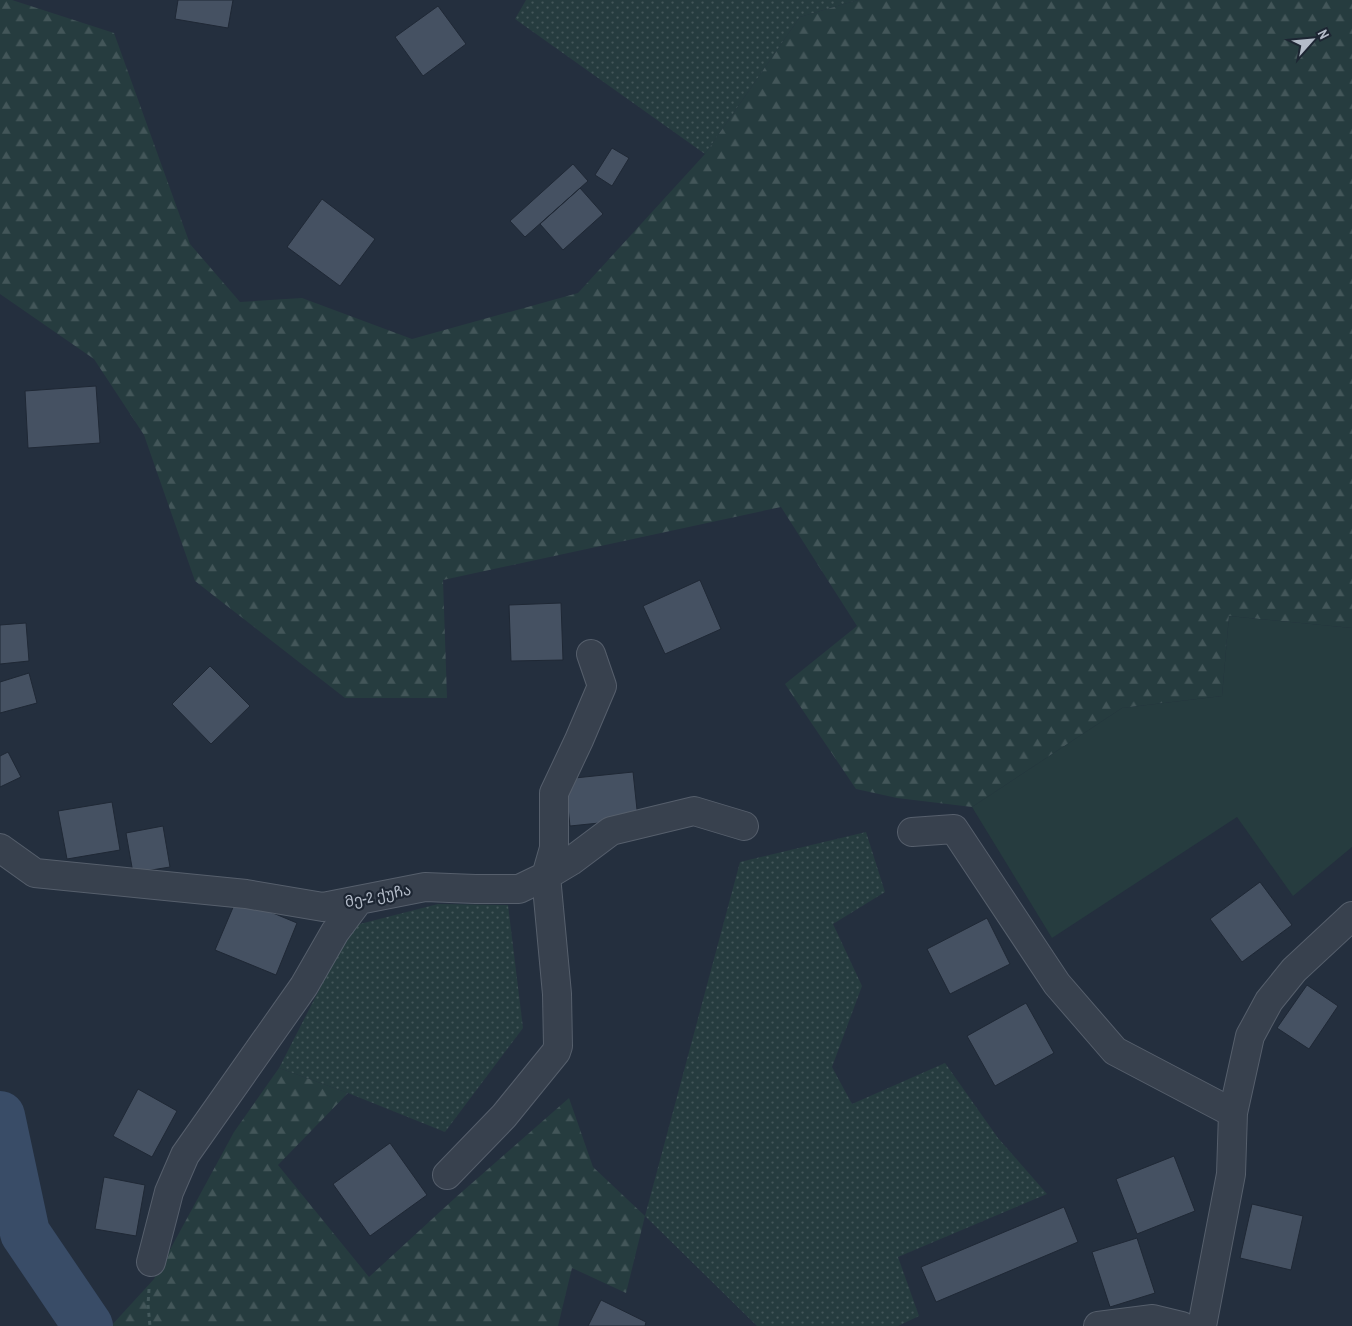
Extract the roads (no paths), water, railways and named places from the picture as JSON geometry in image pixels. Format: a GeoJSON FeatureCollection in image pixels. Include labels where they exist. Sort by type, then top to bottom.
{"type":"FeatureCollection","features":[{"type":"Feature","properties":{"kind":"street"},"geometry":{"type":"LineString","coordinates":[[448,1175],[504,1116],[556,1052],[558,1046],[557,994],[546,876],[554,848],[554,793],[602,686],[591,654]]}},
{"type":"Feature","properties":{"kind":"street","name":"მე-2 ქუჩა"},"geometry":{"type":"LineString","coordinates":[[0,848],[35,873],[246,894],[323,907],[425,887],[519,889],[571,861],[611,831],[694,811],[744,826]]}},
{"type":"Feature","properties":{"kind":"street"},"geometry":{"type":"LineString","coordinates":[[912,832],[954,829],[1057,984],[1115,1051],[1233,1113]]}},
{"type":"Feature","properties":{"kind":"street"},"geometry":{"type":"LineString","coordinates":[[151,1262],[169,1192],[185,1155],[304,986],[335,932],[359,900]]}},
{"type":"Feature","properties":{"kind":"street"},"geometry":{"type":"LineString","coordinates":[[1202,1326],[1231,1174],[1233,1113],[1250,1036],[1269,1001],[1294,970],[1352,916]]}},
{"type":"Feature","properties":{"kind":"street"},"geometry":{"type":"LineString","coordinates":[[1098,1326],[1153,1319],[1182,1326]]}},
{"type":"Feature","properties":{"kind":"waterway"},"geometry":{"type":"LineString","coordinates":[[0,1116],[25,1233],[88,1326]]}}]}
